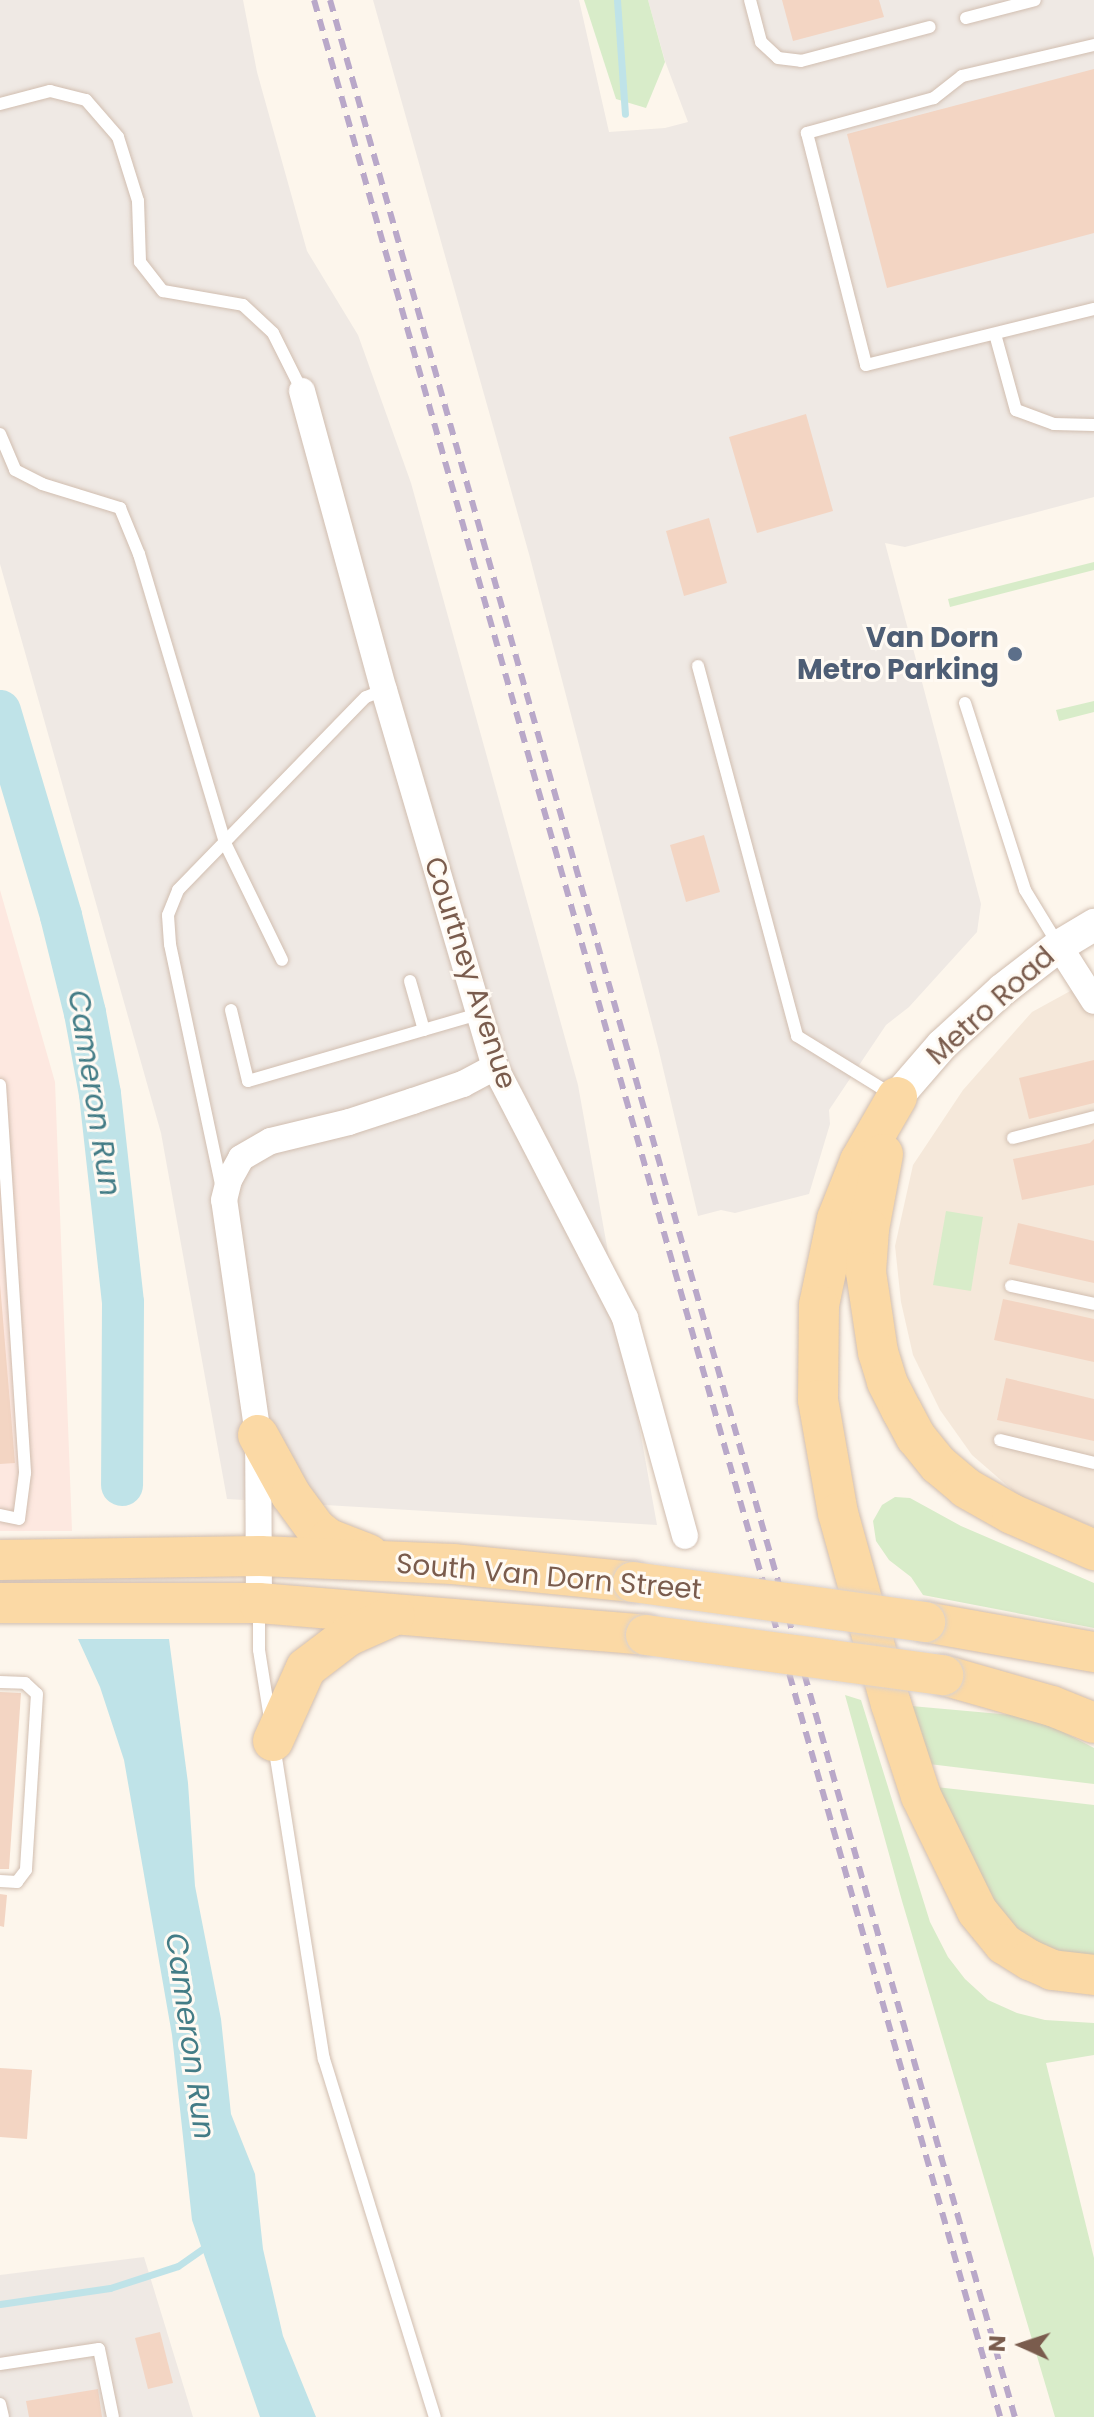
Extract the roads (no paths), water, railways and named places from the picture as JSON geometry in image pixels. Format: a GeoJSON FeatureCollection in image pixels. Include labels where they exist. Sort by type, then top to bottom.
{"type":"FeatureCollection","features":[{"type":"Feature","properties":{"kind":"main road"},"geometry":{"type":"LineString","coordinates":[[897,1097],[875,1190],[866,1272],[869,1313],[887,1382],[916,1437],[939,1465],[966,1488],[1012,1514],[1094,1550]]}},
{"type":"Feature","properties":{"kind":"main road"},"geometry":{"type":"LineString","coordinates":[[897,1097],[860,1161],[837,1219],[819,1305],[818,1400],[838,1513],[891,1704],[921,1796],[933,1855],[965,1937],[982,1958],[999,1972],[1045,1996],[1094,2000]]}},
{"type":"Feature","properties":{"kind":"main road"},"geometry":{"type":"LineString","coordinates":[[258,1435],[291,1495],[316,1529],[329,1539],[391,1563]]}},
{"type":"Feature","properties":{"kind":"main road","name":"South Van Dorn Street"},"geometry":{"type":"LineString","coordinates":[[0,1560],[260,1556],[526,1569],[925,1622],[1094,1652]]}},
{"type":"Feature","properties":{"kind":"main road","name":"South Van Dorn Street"},"geometry":{"type":"LineString","coordinates":[[0,1603],[259,1603],[646,1635],[1094,1697]]}},
{"type":"Feature","properties":{"kind":"main road"},"geometry":{"type":"LineString","coordinates":[[273,1741],[306,1668],[348,1636],[398,1614]]}},
{"type":"Feature","properties":{"kind":"main road"},"geometry":{"type":"LineString","coordinates":[[943,1675],[1052,1706],[1094,1723]]}},
{"type":"Feature","properties":{"kind":"main road"},"geometry":{"type":"LineString","coordinates":[[921,1796],[960,1879],[991,1932],[1030,1960],[1052,1970],[1094,1975]]}},
{"type":"Feature","properties":{"kind":"street","name":"Courtney Avenue"},"geometry":{"type":"LineString","coordinates":[[302,391],[384,690],[495,1067],[625,1318],[685,1536]]}},
{"type":"Feature","properties":{"kind":"street","name":"Metro Road"},"geometry":{"type":"LineString","coordinates":[[897,1097],[942,1045],[1002,990],[1059,946],[1094,925]]}},
{"type":"Feature","properties":{"kind":"street"},"geometry":{"type":"LineString","coordinates":[[1059,946],[1094,1001]]}},
{"type":"Feature","properties":{"kind":"street"},"geometry":{"type":"LineString","coordinates":[[259,1603],[258,1435],[224,1200],[229,1180],[241,1158],[271,1141],[349,1122],[413,1101],[463,1084],[495,1067]]}},
{"type":"Feature","properties":{"kind":"lane"},"geometry":{"type":"LineString","coordinates":[[750,0],[761,42],[778,58],[801,61],[930,27]]}},
{"type":"Feature","properties":{"kind":"lane"},"geometry":{"type":"LineString","coordinates":[[966,18],[1035,0]]}},
{"type":"Feature","properties":{"kind":"lane"},"geometry":{"type":"LineString","coordinates":[[1094,45],[962,76],[934,98],[807,133],[866,365],[1094,309]]}},
{"type":"Feature","properties":{"kind":"lane"},"geometry":{"type":"LineString","coordinates":[[0,104],[50,91],[86,100],[118,137],[138,201],[140,262],[163,291],[243,305],[273,333],[302,391]]}},
{"type":"Feature","properties":{"kind":"lane"},"geometry":{"type":"LineString","coordinates":[[995,334],[1016,410],[1054,424],[1094,425]]}},
{"type":"Feature","properties":{"kind":"lane"},"geometry":{"type":"LineString","coordinates":[[0,434],[15,470],[42,484],[120,508],[139,554],[225,843],[282,960]]}},
{"type":"Feature","properties":{"kind":"lane"},"geometry":{"type":"LineString","coordinates":[[698,666],[797,1036],[897,1097]]}},
{"type":"Feature","properties":{"kind":"lane"},"geometry":{"type":"LineString","coordinates":[[224,1200],[170,944],[168,915],[178,890],[366,697],[384,690]]}},
{"type":"Feature","properties":{"kind":"lane"},"geometry":{"type":"LineString","coordinates":[[965,703],[1004,816],[1025,890],[1059,946]]}},
{"type":"Feature","properties":{"kind":"lane"},"geometry":{"type":"LineString","coordinates":[[410,981],[424,1030]]}},
{"type":"Feature","properties":{"kind":"lane"},"geometry":{"type":"LineString","coordinates":[[231,1010],[248,1081],[478,1014]]}},
{"type":"Feature","properties":{"kind":"lane"},"geometry":{"type":"LineString","coordinates":[[0,1085],[25,1473],[19,1519],[0,1515]]}},
{"type":"Feature","properties":{"kind":"lane"},"geometry":{"type":"LineString","coordinates":[[1013,1138],[1094,1117]]}},
{"type":"Feature","properties":{"kind":"lane"},"geometry":{"type":"LineString","coordinates":[[1011,1286],[1094,1304]]}},
{"type":"Feature","properties":{"kind":"lane"},"geometry":{"type":"LineString","coordinates":[[1000,1440],[1094,1463]]}},
{"type":"Feature","properties":{"kind":"lane"},"geometry":{"type":"LineString","coordinates":[[259,1603],[259,1650],[324,2059],[435,2417]]}},
{"type":"Feature","properties":{"kind":"lane"},"geometry":{"type":"LineString","coordinates":[[0,1682],[25,1683],[37,1694],[26,1870],[17,1882],[0,1881]]}},
{"type":"Feature","properties":{"kind":"lane"},"geometry":{"type":"LineString","coordinates":[[0,2364],[99,2349],[113,2417]]}},
{"type":"Feature","properties":{"kind":"lane"},"geometry":{"type":"LineString","coordinates":[[0,2404],[3,2417]]}},
{"type":"Feature","properties":{"kind":"water"},"geometry":{"type":"Polygon","coordinates":[[[78,1639],[169,1639],[188,1783],[195,1886],[221,2019],[231,2114],[255,2174],[263,2249],[283,2336],[316,2417],[260,2417],[192,2220],[172,2035],[124,1760],[100,1687],[78,1639]]]}},
{"type":"Feature","properties":{"kind":"waterway"},"geometry":{"type":"LineString","coordinates":[[617,0],[625,114]]}},
{"type":"Feature","properties":{"kind":"waterway","name":"Cameron Run"},"geometry":{"type":"LineString","coordinates":[[0,711],[61,916],[85,1013],[100,1094],[123,1303],[122,1485]]}},
{"type":"Feature","properties":{"kind":"waterway"},"geometry":{"type":"LineString","coordinates":[[0,2304],[110,2288],[178,2266],[207,2246]]}},
{"type":"Feature","properties":{"kind":"railway"},"geometry":{"type":"LineString","coordinates":[[314,0],[1000,2417]]}},
{"type":"Feature","properties":{"kind":"railway"},"geometry":{"type":"LineString","coordinates":[[330,0],[1015,2417]]}},
{"type":"Feature","properties":{"kind":"place","name":"Van Dorn Metro Parking"},"geometry":{"type":"Point","coordinates":[1015,654]}}]}
